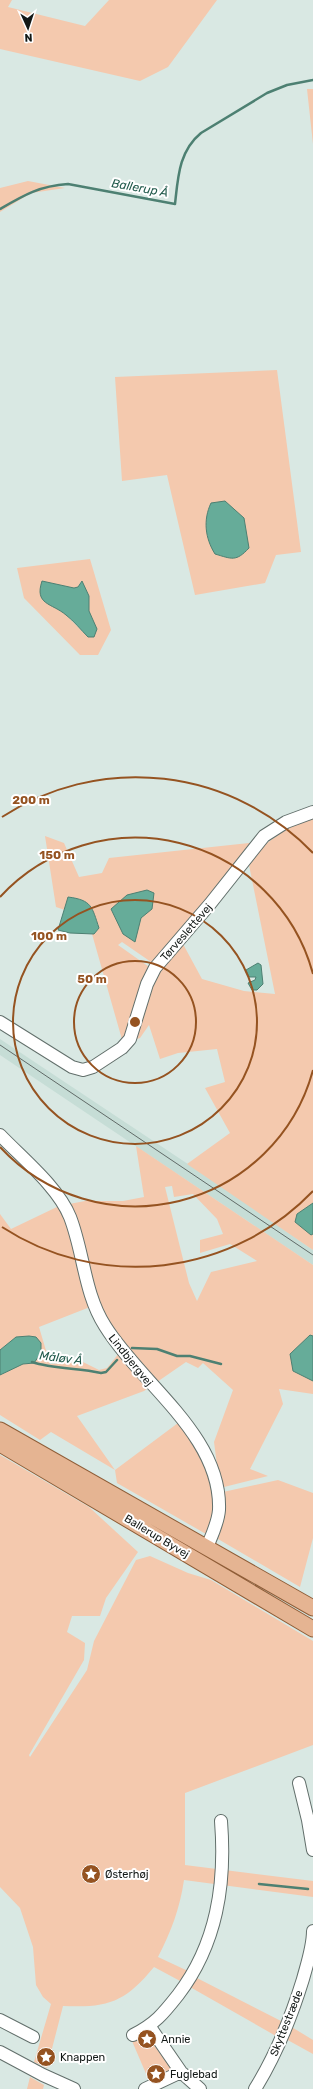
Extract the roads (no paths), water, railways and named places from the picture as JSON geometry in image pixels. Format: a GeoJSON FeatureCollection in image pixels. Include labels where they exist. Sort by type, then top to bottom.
{"type":"FeatureCollection","features":[{"type":"Feature","properties":{"kind":"main road","name":"Ballerup Byvej"},"geometry":{"type":"LineString","coordinates":[[0,1430],[313,1608]]}},
{"type":"Feature","properties":{"kind":"main road","name":"Ballerup Byvej"},"geometry":{"type":"LineString","coordinates":[[0,1444],[313,1629]]}},
{"type":"Feature","properties":{"kind":"street","name":"Tørveslettevej"},"geometry":{"type":"LineString","coordinates":[[0,1022],[72,1067],[83,1070],[93,1067],[122,1048],[130,1039],[147,984],[155,968],[210,904],[264,836],[286,822],[313,812]]}},
{"type":"Feature","properties":{"kind":"street","name":"Lindbjergvej"},"geometry":{"type":"LineString","coordinates":[[0,1135],[63,1203],[75,1231],[88,1288],[104,1325],[123,1353],[194,1435],[213,1470],[218,1493],[218,1511],[215,1528],[207,1547]]}},
{"type":"Feature","properties":{"kind":"street"},"geometry":{"type":"LineString","coordinates":[[299,1783],[308,1820],[313,1850]]}},
{"type":"Feature","properties":{"kind":"street"},"geometry":{"type":"LineString","coordinates":[[133,2035],[150,2027],[164,2013],[188,1982],[201,1957],[212,1930],[218,1908],[222,1882],[223,1853],[221,1821]]}},
{"type":"Feature","properties":{"kind":"street","name":"Skyttestræde"},"geometry":{"type":"LineString","coordinates":[[255,2089],[278,2048],[293,2012],[308,1962],[313,1931]]}},
{"type":"Feature","properties":{"kind":"street"},"geometry":{"type":"LineString","coordinates":[[0,2020],[33,2037]]}},
{"type":"Feature","properties":{"kind":"street"},"geometry":{"type":"LineString","coordinates":[[150,2027],[181,2072],[200,2089]]}},
{"type":"Feature","properties":{"kind":"street"},"geometry":{"type":"LineString","coordinates":[[0,2052],[42,2075],[74,2089]]}},
{"type":"Feature","properties":{"kind":"street"},"geometry":{"type":"LineString","coordinates":[[145,2089],[181,2072]]}},
{"type":"Feature","properties":{"kind":"waterway","name":"Ballerup Å"},"geometry":{"type":"LineString","coordinates":[[0,209],[17,199],[40,189],[68,184],[175,204],[179,174],[184,156],[188,148],[201,133],[267,93],[287,85],[313,80]]}},
{"type":"Feature","properties":{"kind":"waterway","name":"Måløv Å"},"geometry":{"type":"LineString","coordinates":[[132,1348],[157,1349],[177,1356],[190,1356],[221,1364]]}},
{"type":"Feature","properties":{"kind":"waterway","name":"Måløv Å"},"geometry":{"type":"LineString","coordinates":[[32,1362],[49,1366],[101,1373],[106,1372],[117,1360]]}},
{"type":"Feature","properties":{"kind":"waterway"},"geometry":{"type":"LineString","coordinates":[[259,1884],[308,1889]]}},
{"type":"Feature","properties":{"kind":"tram line"},"geometry":{"type":"LineString","coordinates":[[0,1045],[313,1255]]}},
{"type":"Feature","properties":{"kind":"place","name":"Østerhøj"},"geometry":{"type":"Point","coordinates":[91,1874]}},
{"type":"Feature","properties":{"kind":"place","name":"Annie"},"geometry":{"type":"Point","coordinates":[147,2039]}},
{"type":"Feature","properties":{"kind":"place","name":"Knappen"},"geometry":{"type":"Point","coordinates":[46,2057]}},
{"type":"Feature","properties":{"kind":"place","name":"Fuglebad"},"geometry":{"type":"Point","coordinates":[156,2074]}}]}
